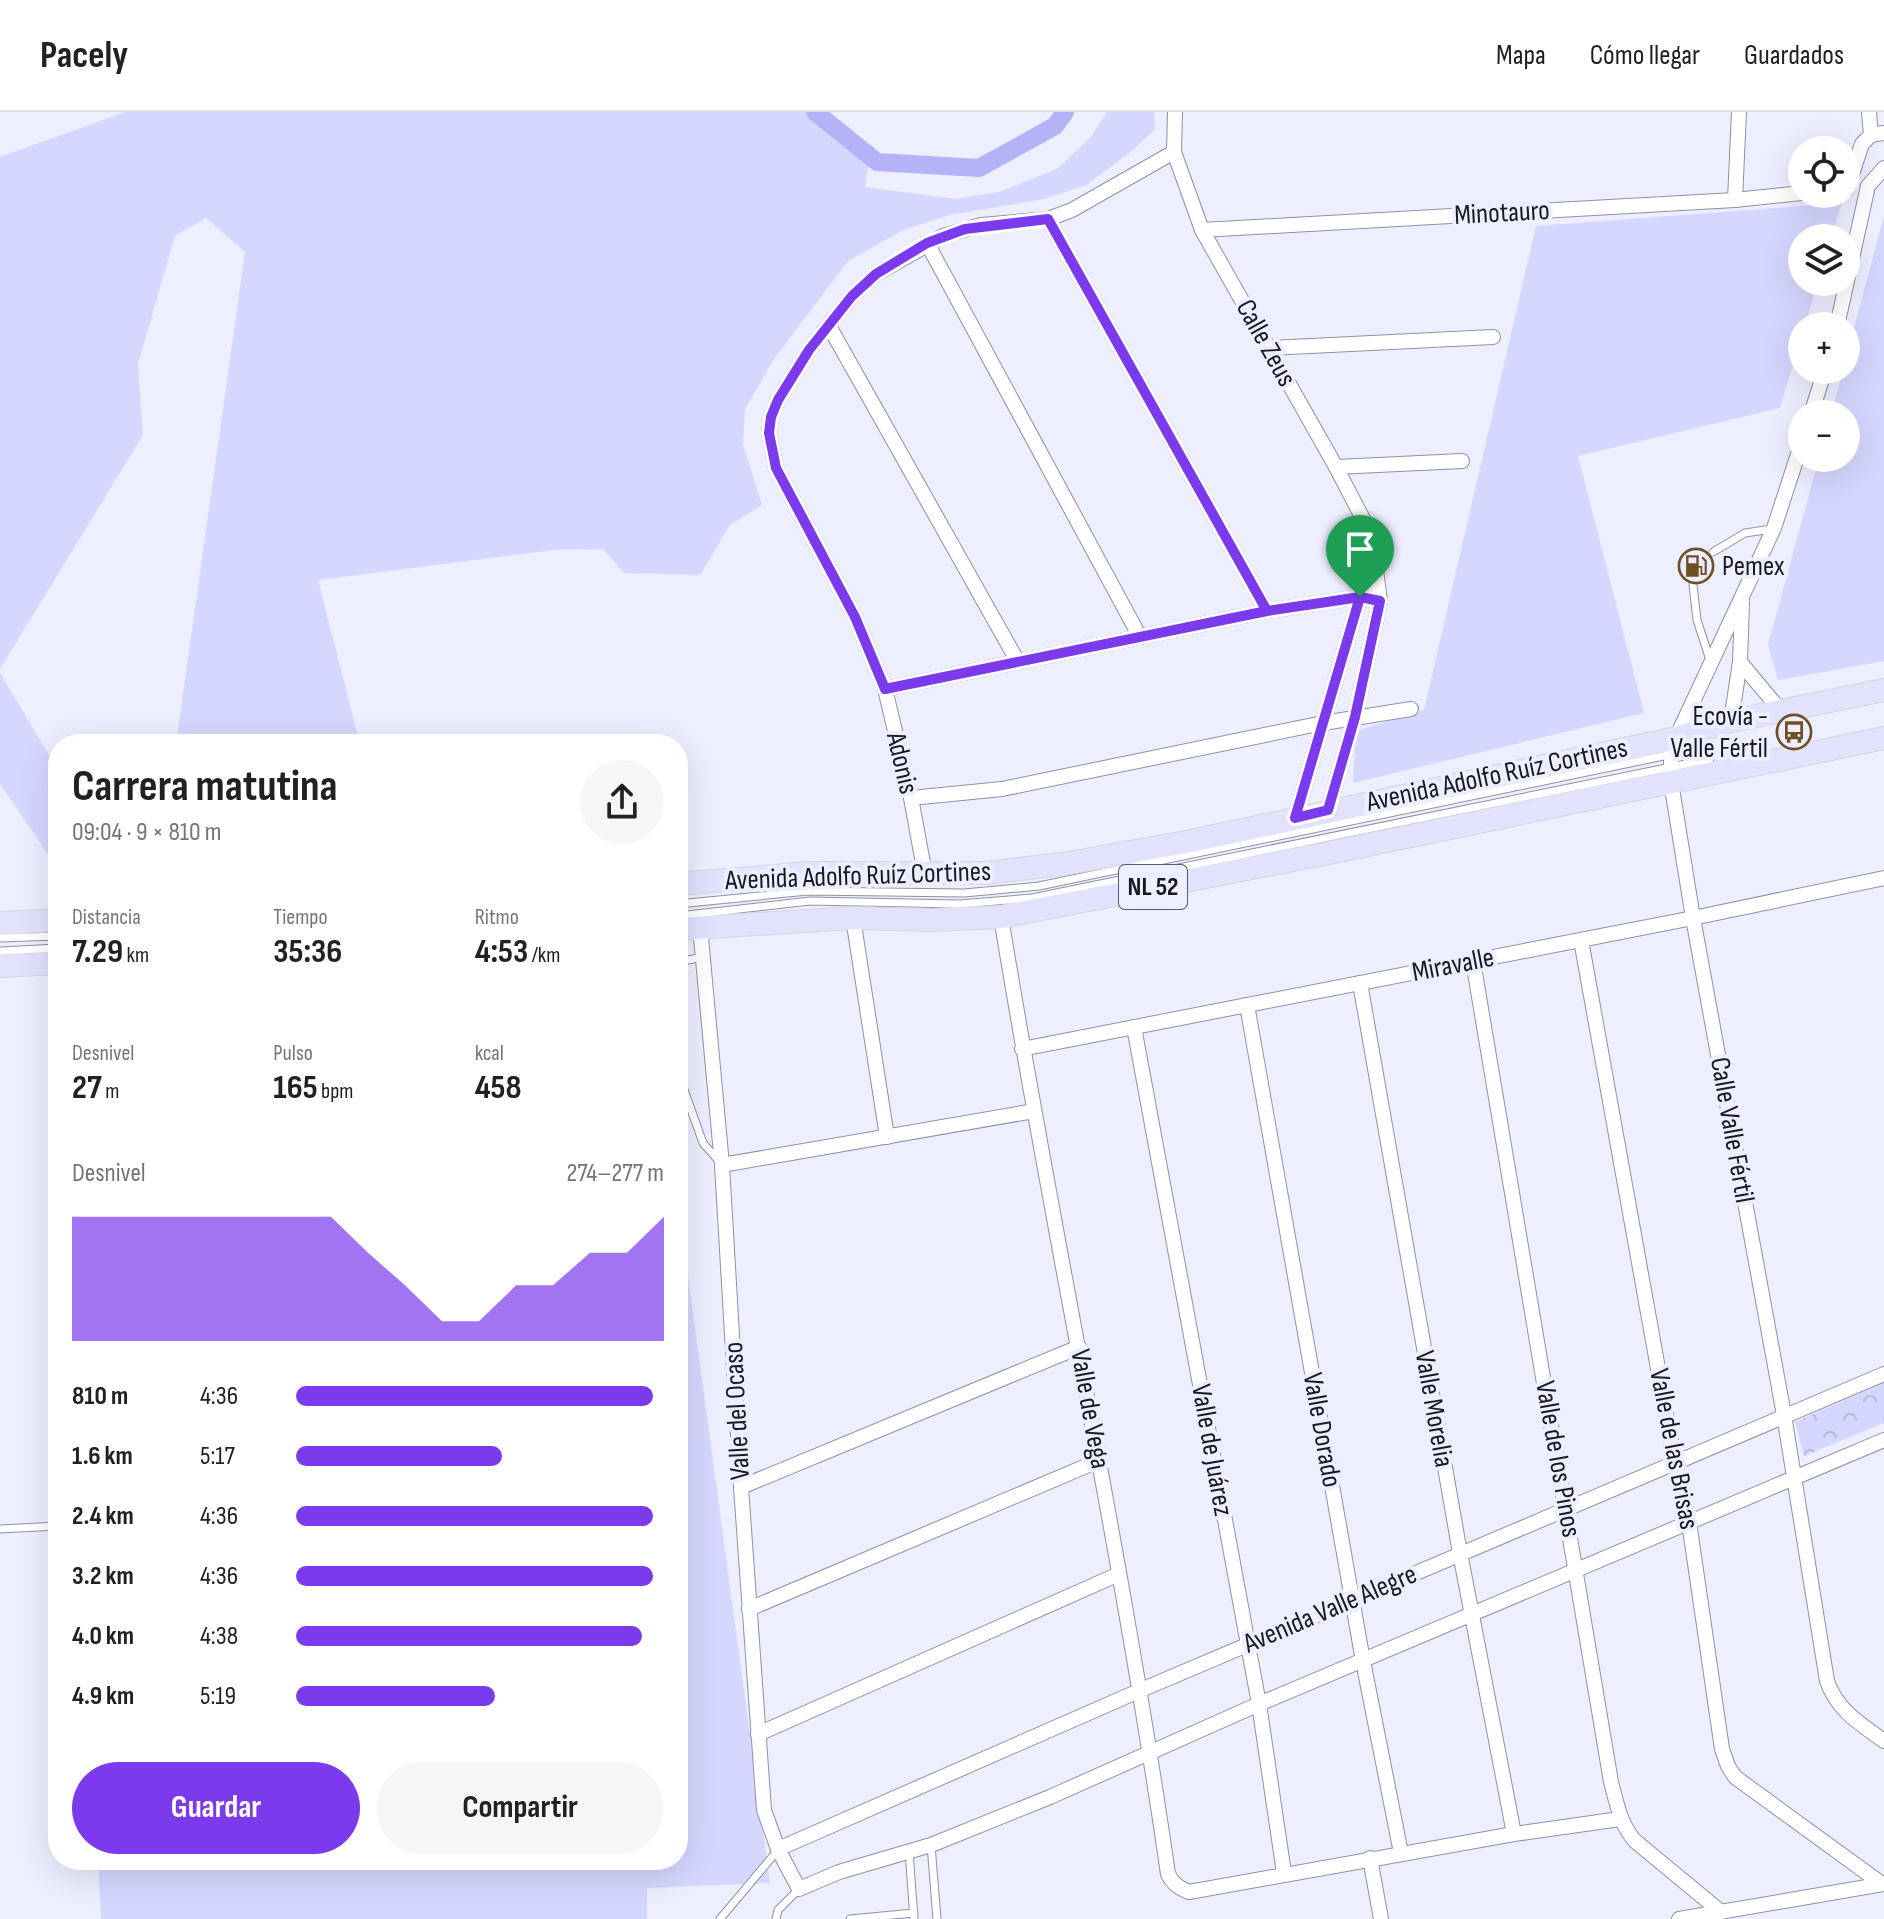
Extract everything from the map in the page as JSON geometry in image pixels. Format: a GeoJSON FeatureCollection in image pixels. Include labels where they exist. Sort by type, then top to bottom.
{"type":"FeatureCollection","features":[{"type":"Feature","properties":{"kind":"main road","name":"Avenida Adolfo Ruíz Cortines"},"geometry":{"type":"LineString","coordinates":[[689,928],[853,918],[932,920],[1001,917],[1334,852],[1672,761],[1731,721],[1884,690]]}},
{"type":"Feature","properties":{"kind":"main road","name":"Avenida Adolfo Ruíz Cortines"},"geometry":{"type":"LineString","coordinates":[[688,883],[809,873],[987,873],[1069,863],[1328,810],[1672,761],[1884,738]]}},
{"type":"Feature","properties":{"kind":"main road"},"geometry":{"type":"LineString","coordinates":[[0,923],[48,921]]}},
{"type":"Feature","properties":{"kind":"main road"},"geometry":{"type":"LineString","coordinates":[[0,966],[48,964]]}},
{"type":"Feature","properties":{"kind":"street","name":"Calle Zeus"},"geometry":{"type":"LineString","coordinates":[[1175,112],[1174,152],[1202,230],[1363,519],[1376,569],[1380,601],[1355,717],[1328,810]]}},
{"type":"Feature","properties":{"kind":"street"},"geometry":{"type":"LineString","coordinates":[[1735,200],[1739,112]]}},
{"type":"Feature","properties":{"kind":"street"},"geometry":{"type":"LineString","coordinates":[[1860,150],[1862,144],[1877,134],[1869,112]]}},
{"type":"Feature","properties":{"kind":"street","name":"Adonis"},"geometry":{"type":"LineString","coordinates":[[925,874],[885,689],[855,617],[776,468],[769,433],[771,417],[796,368],[852,296],[876,274],[927,243],[981,225],[1048,219],[1072,210],[1174,152]]}},
{"type":"Feature","properties":{"kind":"street"},"geometry":{"type":"LineString","coordinates":[[1840,312],[1868,186],[1884,168]]}},
{"type":"Feature","properties":{"kind":"street"},"geometry":{"type":"LineString","coordinates":[[1860,187],[1868,186]]}},
{"type":"Feature","properties":{"kind":"street","name":"Minotauro"},"geometry":{"type":"LineString","coordinates":[[1202,230],[1788,194]]}},
{"type":"Feature","properties":{"kind":"street"},"geometry":{"type":"LineString","coordinates":[[1048,219],[1267,611]]}},
{"type":"Feature","properties":{"kind":"street"},"geometry":{"type":"LineString","coordinates":[[927,243],[1140,637]]}},
{"type":"Feature","properties":{"kind":"street"},"geometry":{"type":"LineString","coordinates":[[829,326],[1018,662]]}},
{"type":"Feature","properties":{"kind":"street"},"geometry":{"type":"LineString","coordinates":[[1269,348],[1493,337]]}},
{"type":"Feature","properties":{"kind":"street"},"geometry":{"type":"LineString","coordinates":[[1336,467],[1462,461]]}},
{"type":"Feature","properties":{"kind":"street"},"geometry":{"type":"LineString","coordinates":[[1672,761],[1710,661],[1774,528],[1792,472]]}},
{"type":"Feature","properties":{"kind":"street"},"geometry":{"type":"LineString","coordinates":[[1295,818],[1360,597],[1376,569]]}},
{"type":"Feature","properties":{"kind":"street"},"geometry":{"type":"LineString","coordinates":[[1731,721],[1740,662],[1743,593]]}},
{"type":"Feature","properties":{"kind":"street"},"geometry":{"type":"LineString","coordinates":[[885,689],[1267,611],[1360,597],[1380,601]]}},
{"type":"Feature","properties":{"kind":"street"},"geometry":{"type":"LineString","coordinates":[[1740,662],[1781,711]]}},
{"type":"Feature","properties":{"kind":"street"},"geometry":{"type":"LineString","coordinates":[[911,798],[1002,789],[1323,723],[1411,709]]}},
{"type":"Feature","properties":{"kind":"street","name":"Calle Valle Fértil"},"geometry":{"type":"LineString","coordinates":[[1672,761],[1693,918],[1784,1415],[1827,1681],[1836,1702],[1847,1714],[1884,1741]]}},
{"type":"Feature","properties":{"kind":"street","name":"Miravalle"},"geometry":{"type":"LineString","coordinates":[[1022,1049],[1884,878]]}},
{"type":"Feature","properties":{"kind":"street","name":"Valle de Vega"},"geometry":{"type":"LineString","coordinates":[[1001,917],[1022,1049],[1141,1690],[1168,1874],[1179,1888],[1189,1892],[1284,1873]]}},
{"type":"Feature","properties":{"kind":"street"},"geometry":{"type":"LineString","coordinates":[[853,918],[887,1137]]}},
{"type":"Feature","properties":{"kind":"street","name":"Valle del Ocaso"},"geometry":{"type":"LineString","coordinates":[[689,928],[703,957],[722,1165],[764,1810],[778,1849],[799,1889]]}},
{"type":"Feature","properties":{"kind":"street","name":"Valle de las Brisas"},"geometry":{"type":"LineString","coordinates":[[1581,940],[1675,1463],[1689,1522],[1722,1749],[1735,1777],[1883,1884]]}},
{"type":"Feature","properties":{"kind":"street","name":"Valle de los Pinos"},"geometry":{"type":"LineString","coordinates":[[1473,961],[1611,1782],[1620,1819],[1635,1841],[1721,1912]]}},
{"type":"Feature","properties":{"kind":"street","name":"Valle Morelia"},"geometry":{"type":"LineString","coordinates":[[1360,983],[1460,1553],[1514,1834]]}},
{"type":"Feature","properties":{"kind":"street","name":"Valle Dorado"},"geometry":{"type":"LineString","coordinates":[[1247,1005],[1363,1661],[1401,1853]]}},
{"type":"Feature","properties":{"kind":"street","name":"Valle de Juárez"},"geometry":{"type":"LineString","coordinates":[[1134,1027],[1259,1704],[1284,1873]]}},
{"type":"Feature","properties":{"kind":"street"},"geometry":{"type":"LineString","coordinates":[[722,1165],[1034,1111]]}},
{"type":"Feature","properties":{"kind":"street"},"geometry":{"type":"LineString","coordinates":[[741,1487],[1079,1347]]}},
{"type":"Feature","properties":{"kind":"street","name":"Avenida Valle Alegre"},"geometry":{"type":"LineString","coordinates":[[778,1849],[1141,1690],[1884,1374]]}},
{"type":"Feature","properties":{"kind":"street"},"geometry":{"type":"LineString","coordinates":[[799,1889],[839,1872],[931,1845],[1884,1440]]}},
{"type":"Feature","properties":{"kind":"street"},"geometry":{"type":"LineString","coordinates":[[749,1609],[1098,1461]]}},
{"type":"Feature","properties":{"kind":"street"},"geometry":{"type":"LineString","coordinates":[[758,1734],[1119,1574]]}},
{"type":"Feature","properties":{"kind":"street"},"geometry":{"type":"LineString","coordinates":[[1284,1873],[1620,1819]]}},
{"type":"Feature","properties":{"kind":"street"},"geometry":{"type":"LineString","coordinates":[[1370,1858],[1381,1919]]}},
{"type":"Feature","properties":{"kind":"street"},"geometry":{"type":"LineString","coordinates":[[1679,1919],[1883,1884]]}},
{"type":"Feature","properties":{"kind":"lane"},"geometry":{"type":"LineString","coordinates":[[1713,552],[1745,533],[1774,528]]}},
{"type":"Feature","properties":{"kind":"lane"},"geometry":{"type":"LineString","coordinates":[[1693,585],[1697,620],[1710,661]]}},
{"type":"Feature","properties":{"kind":"lane"},"geometry":{"type":"LineString","coordinates":[[688,915],[810,901],[959,904],[1032,898],[1672,761],[1707,747]]}},
{"type":"Feature","properties":{"kind":"lane"},"geometry":{"type":"LineString","coordinates":[[688,903],[808,891],[964,893],[1039,886],[1672,761],[1710,759]]}},
{"type":"Feature","properties":{"kind":"lane"},"geometry":{"type":"LineString","coordinates":[[0,938],[48,936]]}},
{"type":"Feature","properties":{"kind":"lane"},"geometry":{"type":"LineString","coordinates":[[0,951],[48,949]]}},
{"type":"Feature","properties":{"kind":"lane"},"geometry":{"type":"LineString","coordinates":[[688,960],[703,957]]}},
{"type":"Feature","properties":{"kind":"lane"},"geometry":{"type":"LineString","coordinates":[[688,1101],[703,1143],[722,1165]]}},
{"type":"Feature","properties":{"kind":"lane"},"geometry":{"type":"LineString","coordinates":[[0,1529],[48,1527]]}},
{"type":"Feature","properties":{"kind":"lane"},"geometry":{"type":"LineString","coordinates":[[931,1845],[937,1919]]}},
{"type":"Feature","properties":{"kind":"lane"},"geometry":{"type":"LineString","coordinates":[[720,1919],[778,1849]]}},
{"type":"Feature","properties":{"kind":"lane"},"geometry":{"type":"LineString","coordinates":[[850,1919],[914,1916],[909,1851]]}},
{"type":"Feature","properties":{"kind":"lane"},"geometry":{"type":"LineString","coordinates":[[776,1919],[778,1910],[799,1889]]}},
{"type":"Feature","properties":{"kind":"green space"},"geometry":{"type":"Polygon","coordinates":[[[125,112],[815,112],[871,147],[865,187],[955,199],[999,192],[1057,169],[1091,137],[1107,112],[1154,112],[1155,129],[1132,151],[1086,185],[1044,199],[950,215],[903,230],[848,261],[774,359],[745,409],[743,445],[762,505],[730,525],[700,575],[624,573],[603,549],[553,550],[318,580],[357,734],[177,734],[245,252],[206,218],[175,236],[138,364],[143,435],[0,669],[0,157],[125,112]]]}},
{"type":"Feature","properties":{"kind":"green space"},"geometry":{"type":"Polygon","coordinates":[[[1788,207],[1840,208],[1835,224],[1788,224],[1788,296],[1814,296],[1809,312],[1788,312],[1788,381],[1780,408],[1578,456],[1644,713],[1353,783],[1356,731],[1424,710],[1536,226],[1788,207]]]}},
{"type":"Feature","properties":{"kind":"green space"},"geometry":{"type":"Polygon","coordinates":[[[1884,216],[1884,661],[1778,680],[1768,645],[1815,472],[1860,472],[1860,400],[1835,400],[1839,384],[1860,384],[1858,312],[1884,216]]]}},
{"type":"Feature","properties":{"kind":"green space"},"geometry":{"type":"Polygon","coordinates":[[[0,673],[48,753],[48,854],[0,784],[0,673]]]}},
{"type":"Feature","properties":{"kind":"green space"},"geometry":{"type":"Polygon","coordinates":[[[688,1276],[770,1883],[647,1888],[647,1919],[101,1919],[99,1870],[688,1870],[688,1276]]]}},
{"type":"Feature","properties":{"kind":"green space"},"geometry":{"type":"Polygon","coordinates":[[[1884,1383],[1884,1423],[1804,1456],[1795,1422],[1884,1383]]]}},
{"type":"Feature","properties":{"kind":"waterway"},"geometry":{"type":"LineString","coordinates":[[815,112],[877,162],[979,168],[1055,126],[1065,112]]}},
{"type":"Feature","properties":{"kind":"place","name":"Pemex"},"geometry":{"type":"Point","coordinates":[1696,566]}},
{"type":"Feature","properties":{"kind":"place","name":"Ecovía - Valle Fértil"},"geometry":{"type":"Point","coordinates":[1794,732]}},
{"type":"Feature","properties":{"kind":"route"},"geometry":{"type":"LineString","coordinates":[[1360,597],[1267,611],[885,689],[855,617],[776,468],[769,433],[771,417],[796,368],[809,350],[852,296],[876,274],[943,236],[981,225],[1048,219],[1267,611],[1360,597],[1380,601],[1355,717],[1328,810],[1295,818],[1360,597]]}}]}
